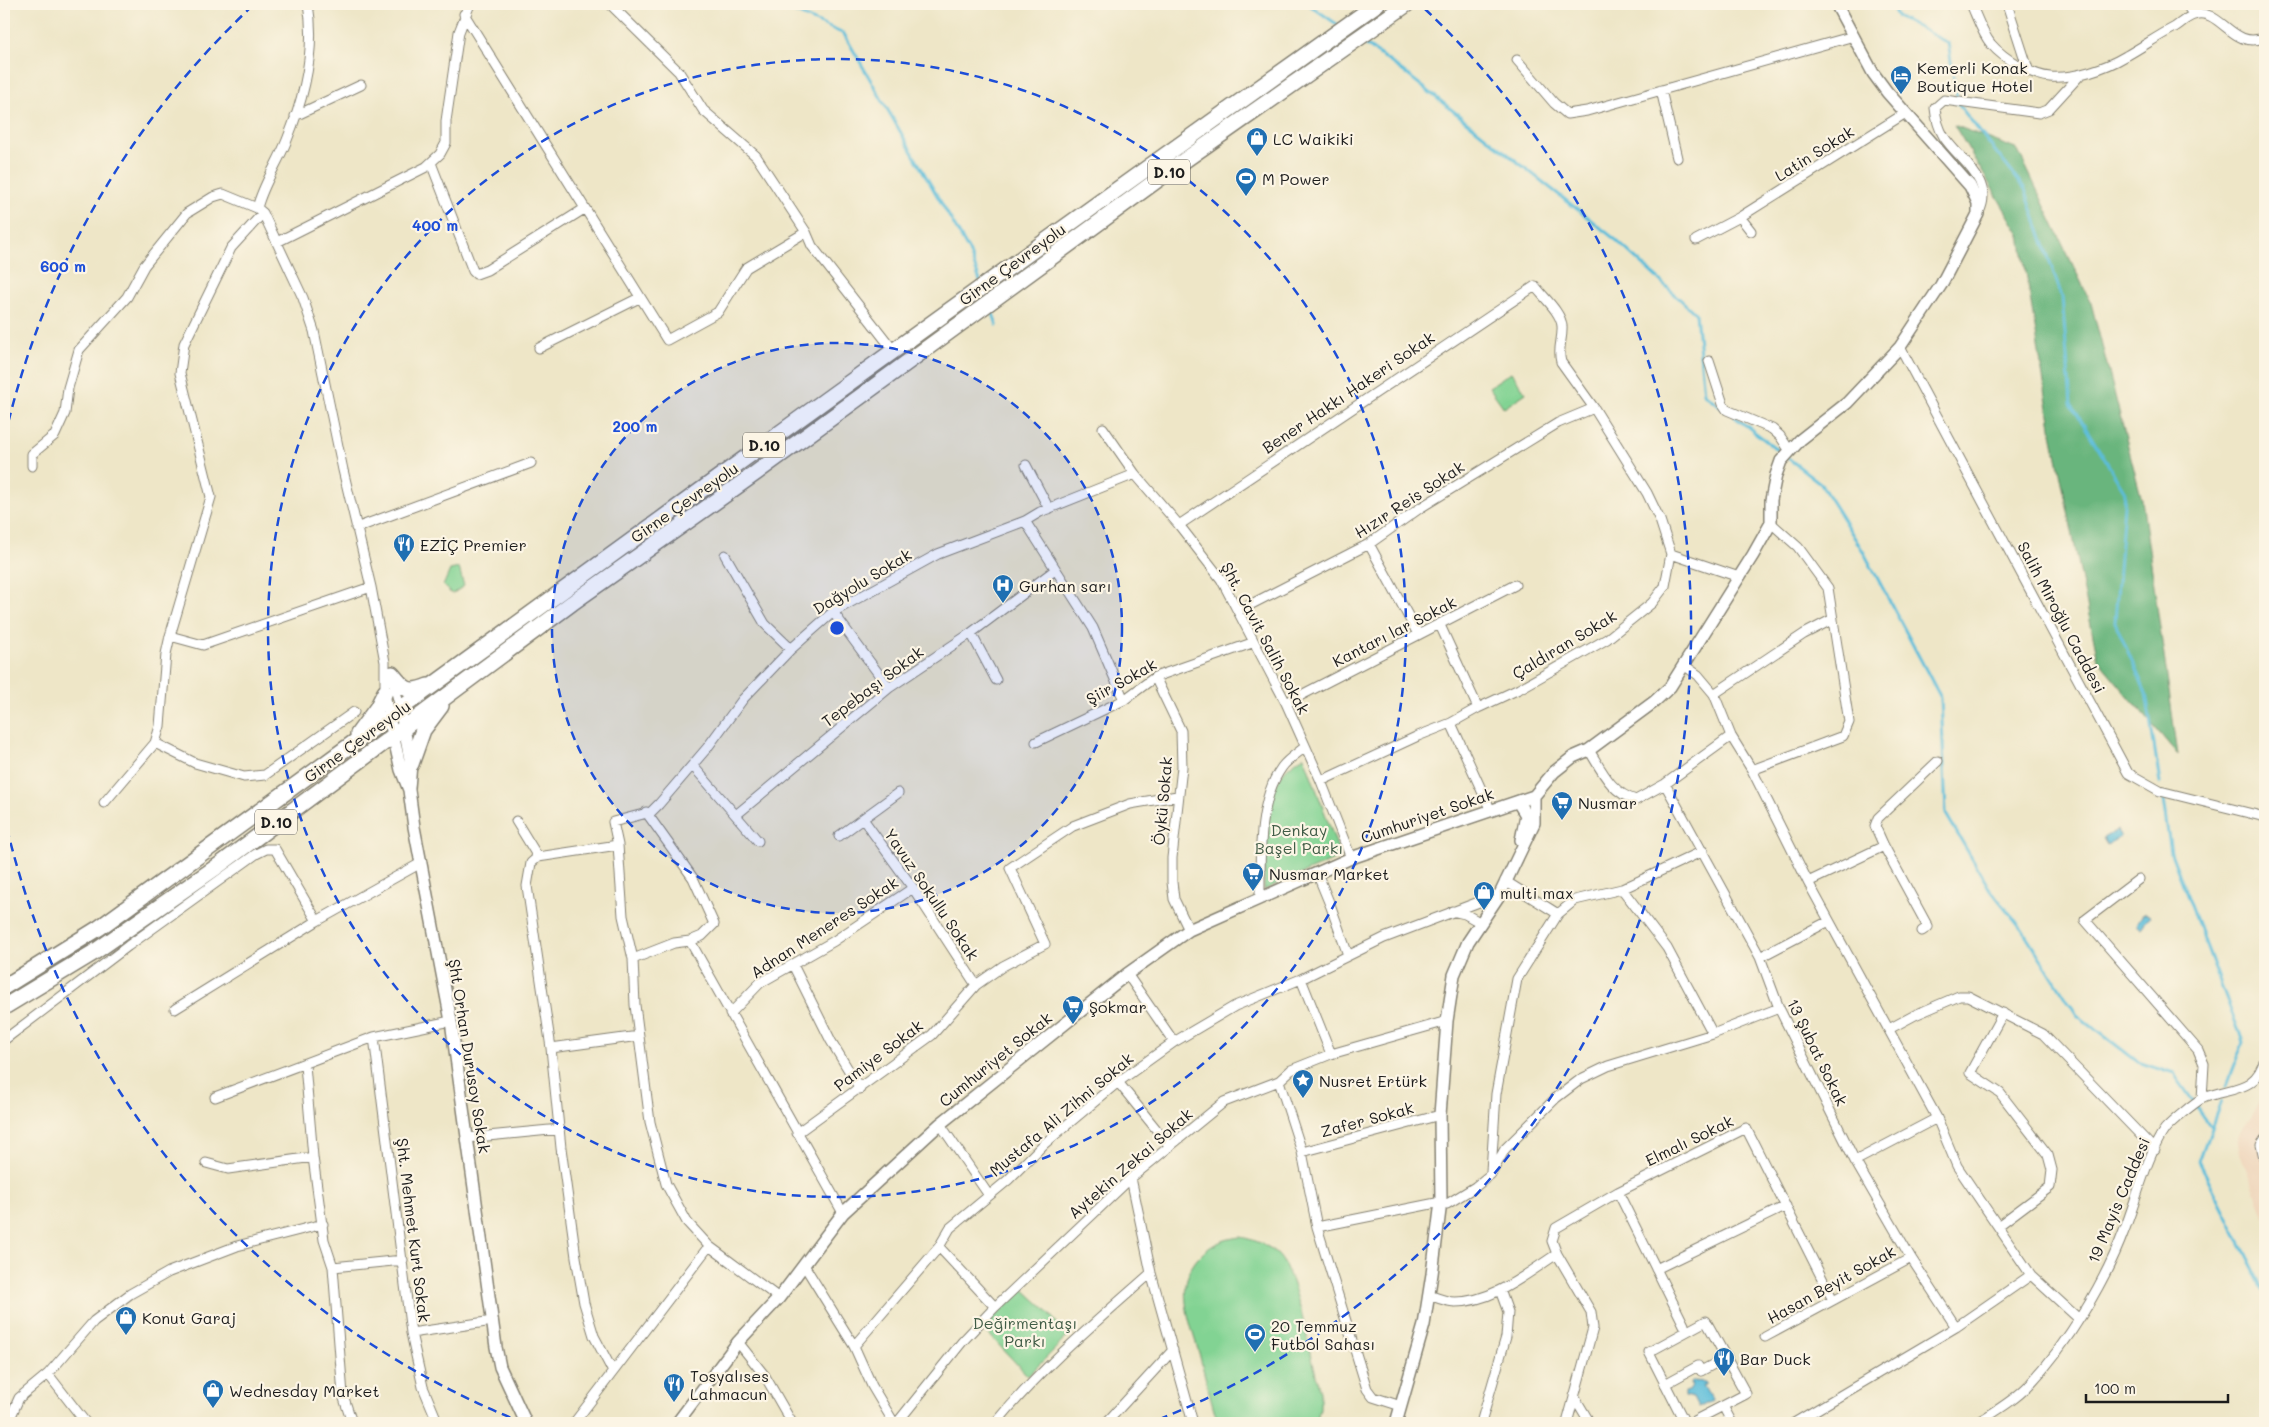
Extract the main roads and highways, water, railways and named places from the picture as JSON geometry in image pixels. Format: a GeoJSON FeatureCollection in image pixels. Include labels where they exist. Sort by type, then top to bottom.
{"type":"FeatureCollection","features":[{"type":"Feature","properties":{"kind":"highway","name":"Girne Çevreyolu"},"geometry":{"type":"LineString","coordinates":[[4,1007],[93,953],[158,908],[449,694],[1175,167],[1407,4]]}},
{"type":"Feature","properties":{"kind":"highway","name":"Girne Çevreyolu"},"geometry":{"type":"LineString","coordinates":[[4,987],[99,928],[572,582],[1371,8]]}},
{"type":"Feature","properties":{"kind":"highway"},"geometry":{"type":"LineString","coordinates":[[388,668],[401,686],[409,690],[417,690],[439,681]]}},
{"type":"Feature","properties":{"kind":"highway"},"geometry":{"type":"LineString","coordinates":[[348,747],[377,708],[385,692]]}},
{"type":"Feature","properties":{"kind":"highway"},"geometry":{"type":"LineString","coordinates":[[411,764],[423,730],[449,694]]}},
{"type":"Feature","properties":{"kind":"water"},"geometry":{"type":"Polygon","coordinates":[[[2117,830],[2121,837],[2107,845],[2103,838],[2117,830]]]}},
{"type":"Feature","properties":{"kind":"water"},"geometry":{"type":"Polygon","coordinates":[[[2144,913],[2150,916],[2141,928],[2136,924],[2144,913]]]}},
{"type":"Feature","properties":{"kind":"water"},"geometry":{"type":"Polygon","coordinates":[[[1692,1381],[1706,1382],[1706,1385],[1703,1385],[1712,1401],[1698,1408],[1693,1398],[1684,1396],[1684,1392],[1689,1391],[1693,1385],[1691,1385],[1692,1381]]]}},
{"type":"Feature","properties":{"kind":"waterway"},"geometry":{"type":"LineString","coordinates":[[776,4],[844,34],[969,251],[980,281]]}},
{"type":"Feature","properties":{"kind":"waterway"},"geometry":{"type":"LineString","coordinates":[[1308,4],[1338,25]]}},
{"type":"Feature","properties":{"kind":"waterway"},"geometry":{"type":"LineString","coordinates":[[1891,4],[1897,16],[1948,43],[1958,104],[2025,189],[2062,297],[2071,404],[2125,492],[2115,622],[2146,693],[2160,783]]}},
{"type":"Feature","properties":{"kind":"waterway"},"geometry":{"type":"LineString","coordinates":[[1362,42],[1404,72],[1616,240],[1696,314],[1704,394],[1722,407]]}},
{"type":"Feature","properties":{"kind":"waterway"},"geometry":{"type":"LineString","coordinates":[[991,308],[997,325]]}},
{"type":"Feature","properties":{"kind":"waterway"},"geometry":{"type":"LineString","coordinates":[[1735,417],[1783,454]]}},
{"type":"Feature","properties":{"kind":"waterway"},"geometry":{"type":"LineString","coordinates":[[1788,458],[1820,483],[1863,551],[1941,698],[1946,814],[1989,888],[2022,929],[2077,1015],[2138,1062],[2174,1074],[2211,1127]]}},
{"type":"Feature","properties":{"kind":"waterway"},"geometry":{"type":"LineString","coordinates":[[2163,800],[2171,853],[2243,1042],[2226,1086]]}},
{"type":"Feature","properties":{"kind":"waterway"},"geometry":{"type":"LineString","coordinates":[[2221,1101],[2199,1161],[2265,1292]]}},
{"type":"Feature","properties":{"kind":"place","name":"Kemerli Konak Boutique Hotel"},"geometry":{"type":"Point","coordinates":[1901,95]}},
{"type":"Feature","properties":{"kind":"place","name":"LC Waikiki"},"geometry":{"type":"Point","coordinates":[1257,157]}},
{"type":"Feature","properties":{"kind":"place","name":"M Power"},"geometry":{"type":"Point","coordinates":[1246,197]}},
{"type":"Feature","properties":{"kind":"place","name":"EZİÇ Premier"},"geometry":{"type":"Point","coordinates":[404,563]}},
{"type":"Feature","properties":{"kind":"place","name":"Gurhan sarı"},"geometry":{"type":"Point","coordinates":[1003,604]}},
{"type":"Feature","properties":{"kind":"place","name":"Nusmar"},"geometry":{"type":"Point","coordinates":[1562,821]}},
{"type":"Feature","properties":{"kind":"place","name":"Nusmar Market"},"geometry":{"type":"Point","coordinates":[1253,892]}},
{"type":"Feature","properties":{"kind":"place","name":"multi max"},"geometry":{"type":"Point","coordinates":[1484,911]}},
{"type":"Feature","properties":{"kind":"place","name":"Şokmar"},"geometry":{"type":"Point","coordinates":[1073,1025]}},
{"type":"Feature","properties":{"kind":"place","name":"Nusret Ertürk"},"geometry":{"type":"Point","coordinates":[1303,1099]}},
{"type":"Feature","properties":{"kind":"place","name":"Konut Garaj"},"geometry":{"type":"Point","coordinates":[126,1336]}},
{"type":"Feature","properties":{"kind":"place","name":"20 Temmuz Futbol Sahası"},"geometry":{"type":"Point","coordinates":[1255,1353]}},
{"type":"Feature","properties":{"kind":"place","name":"Bar Duck"},"geometry":{"type":"Point","coordinates":[1724,1377]}},
{"type":"Feature","properties":{"kind":"place","name":"Tosyalıses Lahmacun"},"geometry":{"type":"Point","coordinates":[674,1403]}},
{"type":"Feature","properties":{"kind":"place","name":"Wednesday Market"},"geometry":{"type":"Point","coordinates":[213,1409]}},
{"type":"Feature","properties":{"kind":"park label","name":"Denkay Başel Parkı"},"geometry":{"type":"Point","coordinates":[1299,838]}},
{"type":"Feature","properties":{"kind":"park label","name":"Değirmentaşı Parkı"},"geometry":{"type":"Point","coordinates":[1025,1331]}}]}
